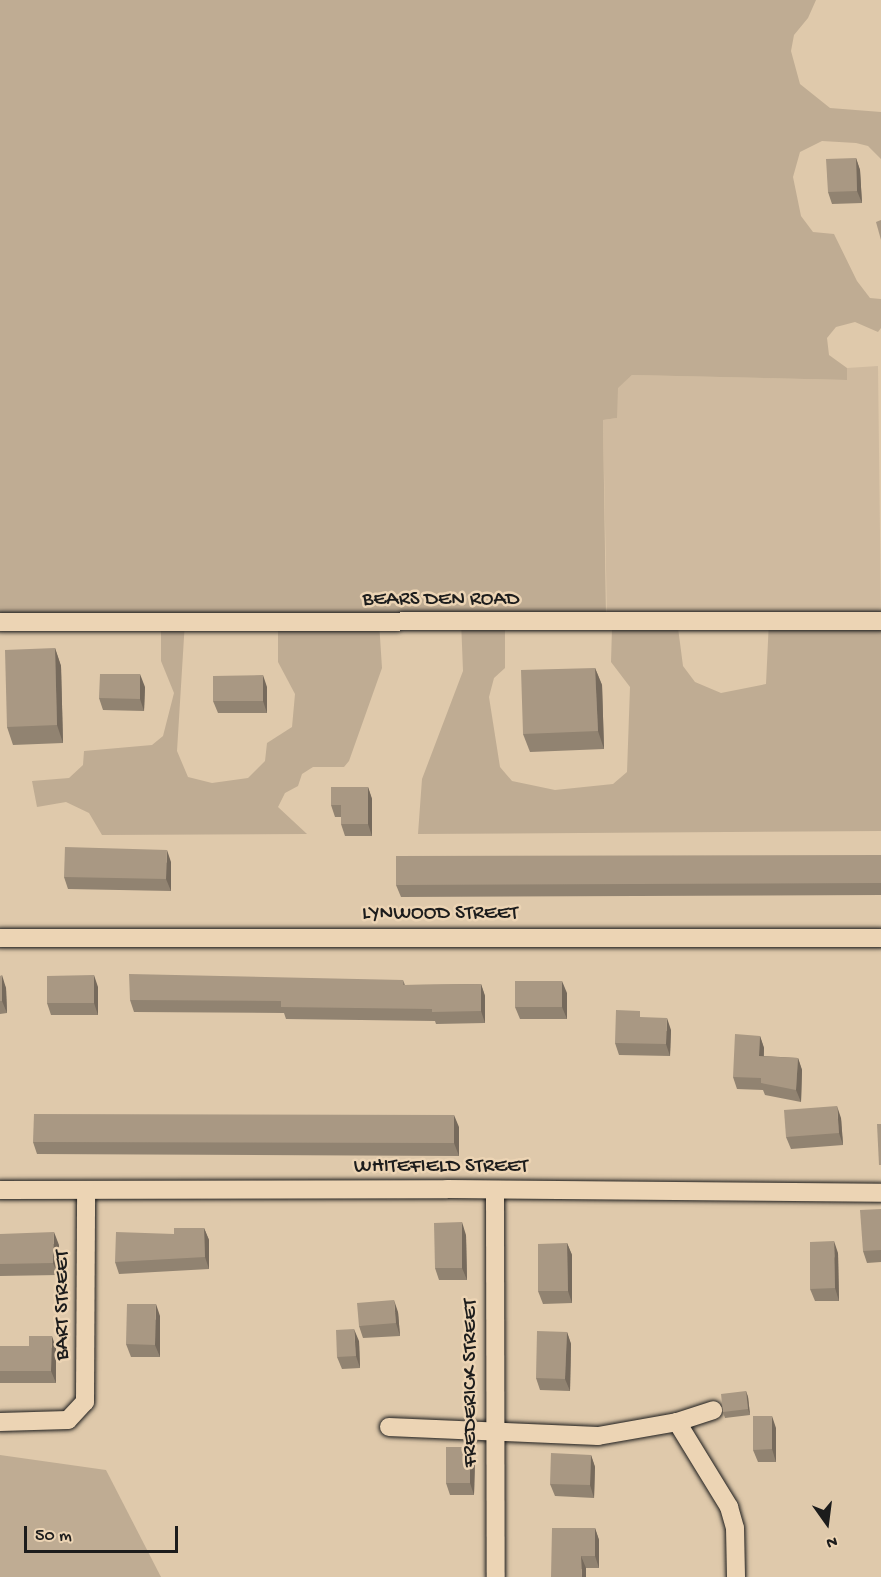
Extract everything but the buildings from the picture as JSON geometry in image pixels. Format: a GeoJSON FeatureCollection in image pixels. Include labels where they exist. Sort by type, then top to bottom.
{"type":"FeatureCollection","features":[{"type":"Feature","properties":{"kind":"street","name":"BEARS DEN ROAD"},"geometry":{"type":"LineString","coordinates":[[0,622],[881,621]]}},
{"type":"Feature","properties":{"kind":"street","name":"LYNWOOD STREET"},"geometry":{"type":"LineString","coordinates":[[0,938],[881,938]]}},
{"type":"Feature","properties":{"kind":"street","name":"WHITEFIELD STREET"},"geometry":{"type":"LineString","coordinates":[[0,1190],[881,1193]]}},
{"type":"Feature","properties":{"kind":"street","name":"FREDERICK STREET"},"geometry":{"type":"LineString","coordinates":[[495,1190],[496,1577]]}},
{"type":"Feature","properties":{"kind":"street","name":"BART STREET"},"geometry":{"type":"LineString","coordinates":[[0,1422],[53,1422],[77,1415],[87,1394],[86,1191]]}},
{"type":"Feature","properties":{"kind":"street"},"geometry":{"type":"LineString","coordinates":[[389,1427],[598,1436],[676,1422],[713,1410]]}},
{"type":"Feature","properties":{"kind":"street"},"geometry":{"type":"LineString","coordinates":[[676,1422],[729,1507],[735,1528],[736,1577]]}},
{"type":"Feature","properties":{"kind":"shaded area"},"geometry":{"type":"Polygon","coordinates":[[[0,0],[816,0],[808,18],[794,35],[791,51],[800,84],[830,108],[881,112],[881,159],[868,146],[822,141],[800,152],[793,177],[801,216],[813,232],[834,234],[857,281],[870,298],[881,299],[881,328],[878,332],[855,322],[836,327],[827,338],[829,355],[847,368],[847,380],[632,375],[618,388],[617,418],[603,420],[606,617],[505,630],[505,668],[494,678],[489,697],[500,767],[512,781],[555,790],[613,784],[627,772],[630,687],[611,662],[612,628],[677,620],[683,666],[695,682],[721,693],[766,684],[769,620],[881,617],[881,831],[418,834],[422,779],[463,671],[461,620],[379,622],[382,668],[349,761],[344,767],[313,767],[302,774],[298,786],[285,793],[278,807],[307,834],[102,835],[89,813],[66,802],[37,807],[32,781],[69,778],[83,765],[84,751],[152,745],[163,736],[174,693],[161,661],[161,620],[0,615],[0,0]],[[278,620],[185,621],[177,751],[188,777],[212,783],[248,778],[265,761],[267,743],[292,727],[295,694],[278,662],[278,620]]]}},
{"type":"Feature","properties":{"kind":"shaded area"},"geometry":{"type":"Polygon","coordinates":[[[878,366],[881,617],[607,619],[603,420],[617,418],[617,388],[632,375],[846,380],[847,368],[878,366]]]}},
{"type":"Feature","properties":{"kind":"shaded area"},"geometry":{"type":"Polygon","coordinates":[[[0,1455],[106,1470],[161,1577],[0,1577],[0,1455]]]}}]}
